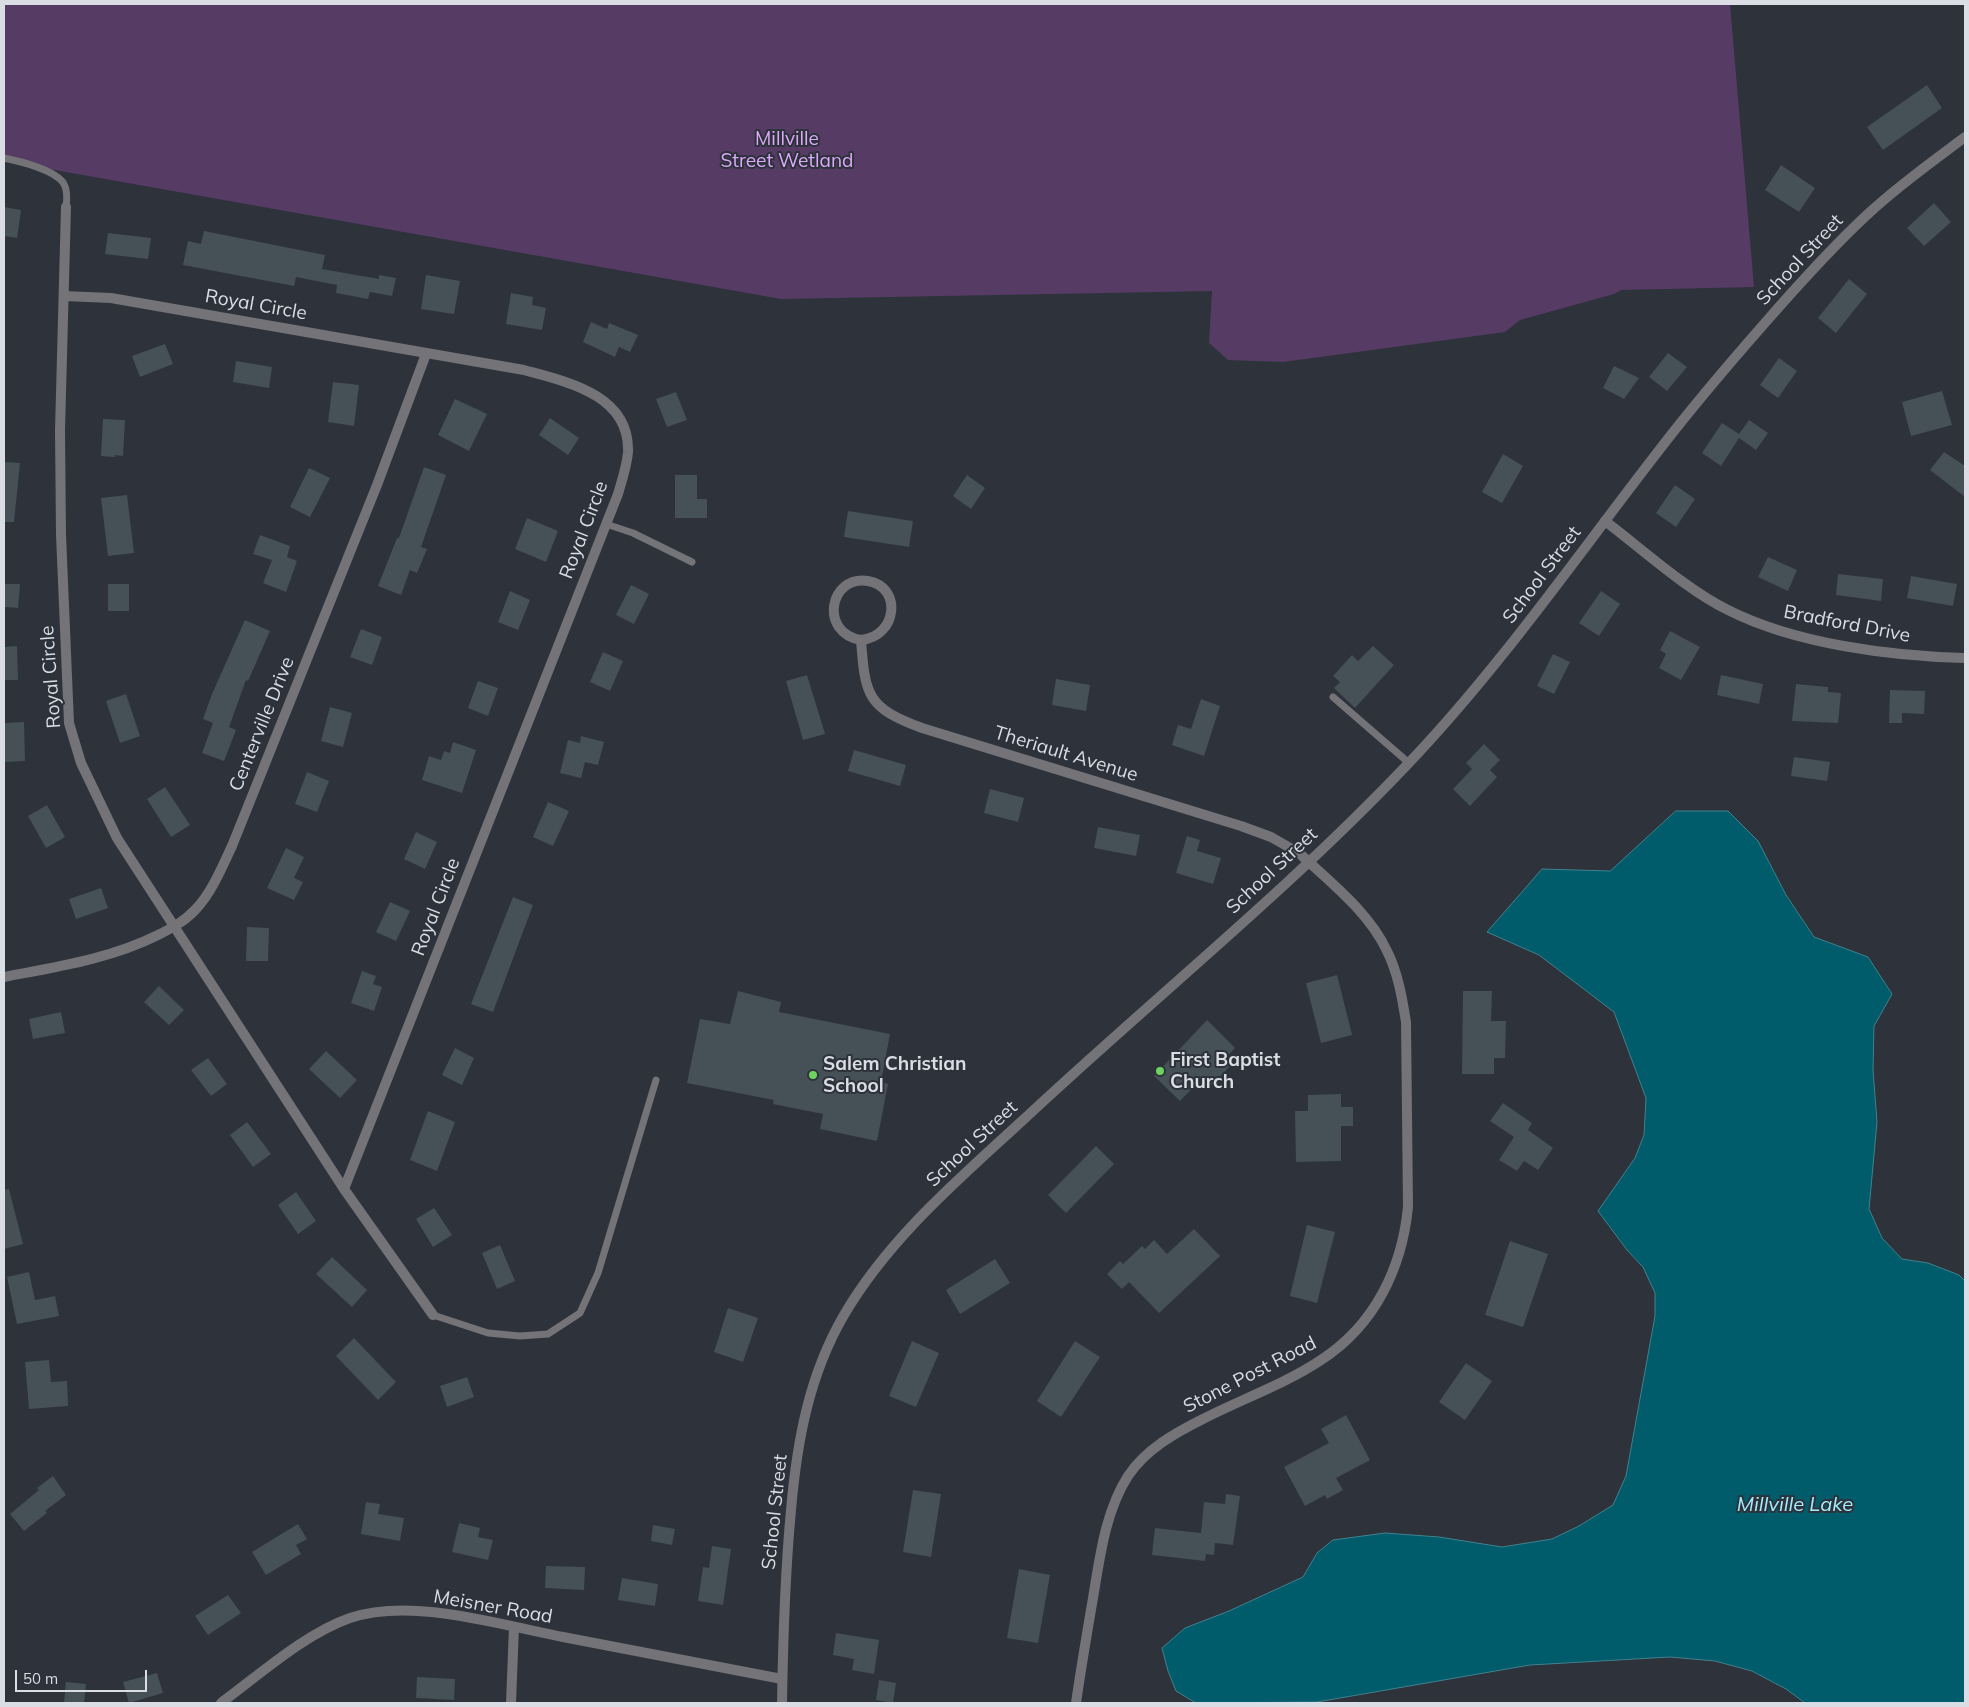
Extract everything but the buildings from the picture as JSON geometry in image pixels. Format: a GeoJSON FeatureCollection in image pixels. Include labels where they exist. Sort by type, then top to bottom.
{"type":"FeatureCollection","features":[{"type":"Feature","properties":{"kind":"street","name":"School Street"},"geometry":{"type":"LineString","coordinates":[[782,1703],[788,1536],[796,1462],[803,1420],[812,1385],[824,1352],[858,1291],[883,1258],[912,1225],[955,1183],[1083,1064],[1244,922],[1374,799],[1409,763],[1512,645],[1715,379],[1826,256],[1870,212],[1919,171],[1965,137]]}},
{"type":"Feature","properties":{"kind":"street","name":"Royal Circle"},"geometry":{"type":"LineString","coordinates":[[66,207],[64,296],[61,328],[61,535],[70,723],[81,763],[117,838],[344,1189],[433,1315]]}},
{"type":"Feature","properties":{"kind":"street","name":"Royal Circle"},"geometry":{"type":"LineString","coordinates":[[64,296],[111,298],[257,322],[426,354],[482,362],[562,380],[600,398],[616,412],[625,431],[628,452],[618,494],[344,1189]]}},
{"type":"Feature","properties":{"kind":"street","name":"Centerville Drive"},"geometry":{"type":"LineString","coordinates":[[4,977],[110,954],[138,945],[175,926],[196,910],[204,900],[232,846],[378,485],[426,354]]}},
{"type":"Feature","properties":{"kind":"street","name":"Bradford Drive"},"geometry":{"type":"LineString","coordinates":[[1605,521],[1692,588],[1727,610],[1766,626],[1811,639],[1858,647],[1904,654],[1965,658]]}},
{"type":"Feature","properties":{"kind":"street"},"geometry":{"type":"LineString","coordinates":[[862,581],[873,583],[884,590],[890,601],[892,613],[884,630],[874,638],[861,640],[849,636],[840,629],[833,611],[835,600],[842,590],[851,583],[862,581]]}},
{"type":"Feature","properties":{"kind":"street","name":"Theriault Avenue"},"geometry":{"type":"LineString","coordinates":[[861,640],[864,679],[869,690],[885,711],[902,721],[1241,826],[1290,846],[1308,861]]}},
{"type":"Feature","properties":{"kind":"street","name":"Stone Post Road"},"geometry":{"type":"LineString","coordinates":[[1076,1703],[1104,1538],[1116,1498],[1129,1475],[1146,1455],[1165,1440],[1218,1411],[1302,1371],[1323,1359],[1340,1346],[1371,1311],[1384,1292],[1394,1273],[1406,1232],[1409,1174],[1406,1022],[1402,995],[1387,949],[1375,931],[1361,913],[1308,861]]}},
{"type":"Feature","properties":{"kind":"street","name":"Meisner Road"},"geometry":{"type":"LineString","coordinates":[[222,1703],[312,1637],[349,1618],[369,1612],[410,1610],[452,1615],[782,1679]]}},
{"type":"Feature","properties":{"kind":"street"},"geometry":{"type":"LineString","coordinates":[[511,1703],[514,1628]]}},
{"type":"Feature","properties":{"kind":"lane"},"geometry":{"type":"LineString","coordinates":[[4,158],[21,161],[53,175],[64,184],[68,195],[66,207]]}},
{"type":"Feature","properties":{"kind":"lane"},"geometry":{"type":"LineString","coordinates":[[606,524],[632,533],[692,562]]}},
{"type":"Feature","properties":{"kind":"lane"},"geometry":{"type":"LineString","coordinates":[[1333,697],[1409,763]]}},
{"type":"Feature","properties":{"kind":"lane"},"geometry":{"type":"LineString","coordinates":[[433,1315],[488,1333],[520,1336],[548,1334],[580,1313],[598,1273],[656,1080]]}},
{"type":"Feature","properties":{"kind":"green space","name":"Millville Street Wetland"},"geometry":{"type":"Polygon","coordinates":[[[4,4],[1730,4],[1754,287],[1621,290],[1614,294],[1520,320],[1505,332],[1283,362],[1228,360],[1209,343],[1212,291],[781,299],[4,161],[4,4]]]}},
{"type":"Feature","properties":{"kind":"water","name":"Millville Lake"},"geometry":{"type":"Polygon","coordinates":[[[1676,811],[1728,811],[1758,841],[1786,895],[1814,937],[1868,957],[1892,994],[1874,1026],[1873,1070],[1877,1122],[1869,1209],[1882,1238],[1902,1259],[1928,1263],[1959,1275],[1965,1281],[1965,1703],[1805,1703],[1786,1689],[1752,1671],[1715,1661],[1670,1657],[1530,1665],[1317,1702],[1196,1703],[1176,1691],[1162,1648],[1185,1628],[1229,1611],[1303,1577],[1317,1553],[1333,1540],[1385,1533],[1439,1537],[1502,1547],[1552,1539],[1579,1526],[1613,1505],[1626,1476],[1655,1316],[1655,1293],[1643,1267],[1627,1250],[1598,1211],[1635,1158],[1644,1135],[1646,1098],[1614,1012],[1539,955],[1487,932],[1542,869],[1610,871],[1676,811]]]}},
{"type":"Feature","properties":{"kind":"place","name":"First Baptist Church"},"geometry":{"type":"Point","coordinates":[1160,1071]}},
{"type":"Feature","properties":{"kind":"place","name":"Salem Christian School"},"geometry":{"type":"Point","coordinates":[813,1075]}}]}
